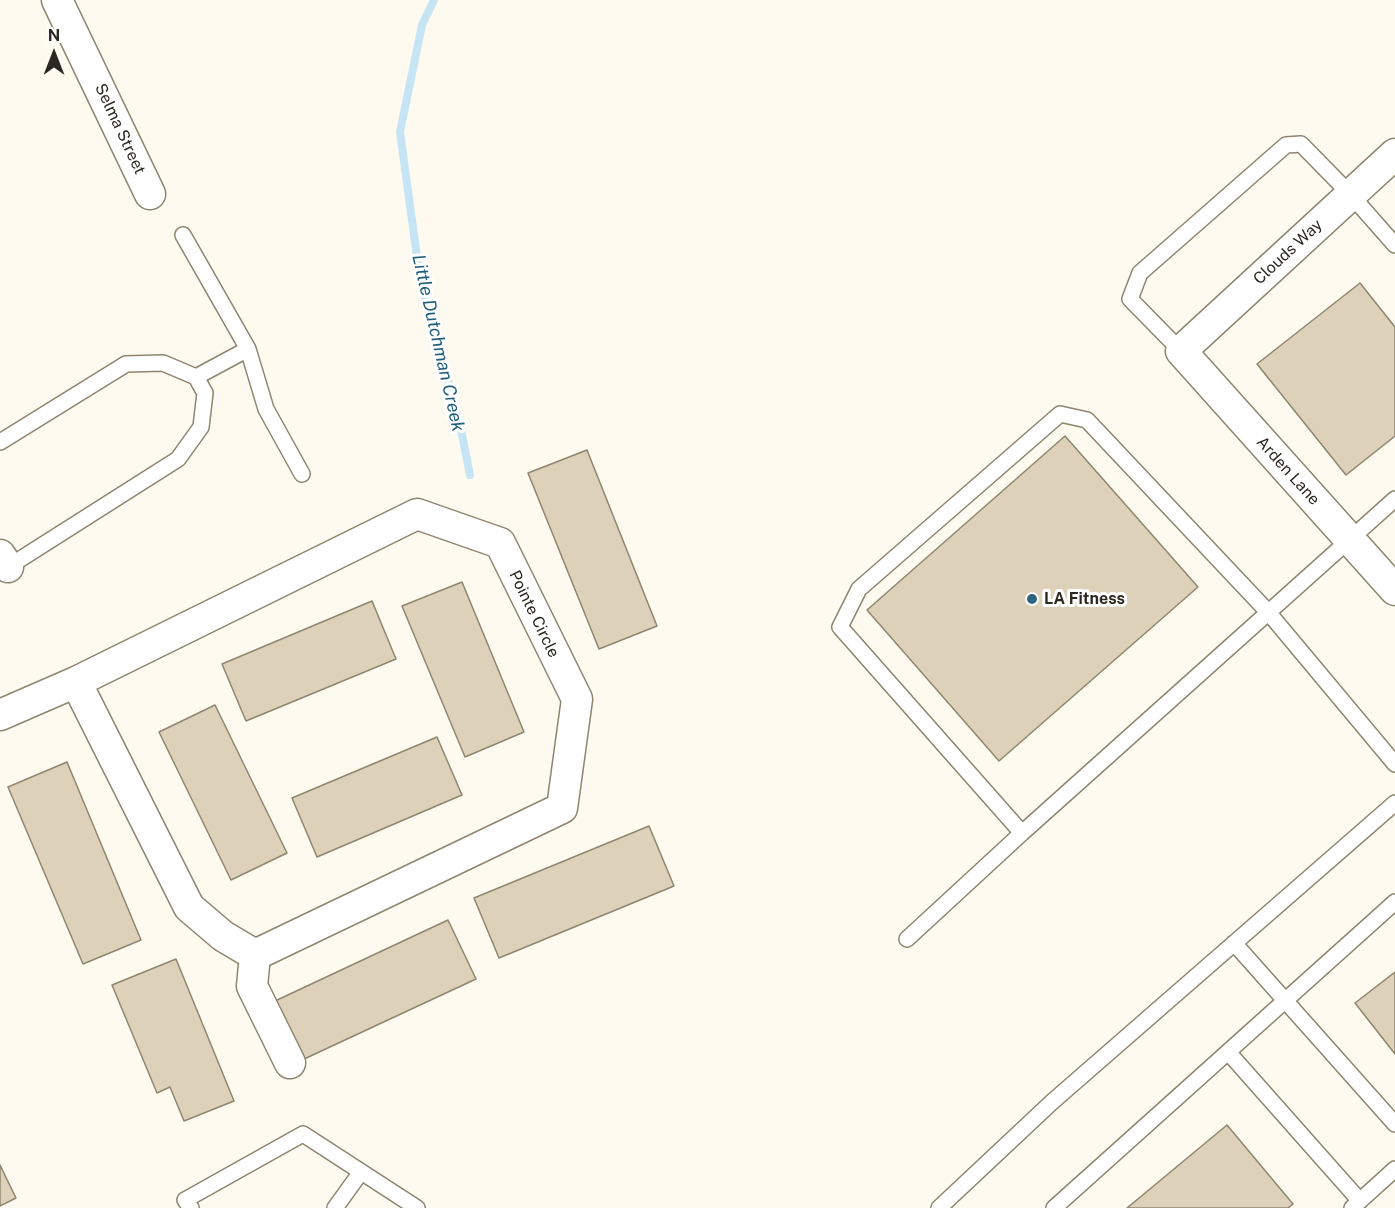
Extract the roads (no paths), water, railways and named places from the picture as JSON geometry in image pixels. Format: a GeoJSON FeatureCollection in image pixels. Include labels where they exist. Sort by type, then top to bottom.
{"type":"FeatureCollection","features":[{"type":"Feature","properties":{"kind":"street","name":"Selma Street"},"geometry":{"type":"LineString","coordinates":[[57,0],[150,194]]}},
{"type":"Feature","properties":{"kind":"street","name":"Clouds Way"},"geometry":{"type":"LineString","coordinates":[[1181,351],[1395,154]]}},
{"type":"Feature","properties":{"kind":"street","name":"Arden Lane"},"geometry":{"type":"LineString","coordinates":[[1181,351],[1395,590]]}},
{"type":"Feature","properties":{"kind":"street","name":"Pointe Circle"},"geometry":{"type":"LineString","coordinates":[[0,714],[76,682],[417,514],[500,543],[577,699],[562,808],[255,955]]}},
{"type":"Feature","properties":{"kind":"street"},"geometry":{"type":"LineString","coordinates":[[76,682],[189,907],[223,936],[255,955],[252,986],[290,1063]]}},
{"type":"Feature","properties":{"kind":"lane"},"geometry":{"type":"LineString","coordinates":[[1181,351],[1130,299],[1140,273],[1286,145],[1301,144],[1395,245]]}},
{"type":"Feature","properties":{"kind":"lane"},"geometry":{"type":"LineString","coordinates":[[183,235],[248,349],[266,409],[302,474]]}},
{"type":"Feature","properties":{"kind":"lane"},"geometry":{"type":"LineString","coordinates":[[196,377],[248,349]]}},
{"type":"Feature","properties":{"kind":"lane"},"geometry":{"type":"LineString","coordinates":[[0,441],[126,364],[163,363],[196,377],[205,393],[201,426],[178,459],[4,561]]}},
{"type":"Feature","properties":{"kind":"lane"},"geometry":{"type":"LineString","coordinates":[[1022,833],[840,627],[860,589],[1060,414],[1087,420],[1268,612],[1395,764]]}},
{"type":"Feature","properties":{"kind":"lane"},"geometry":{"type":"LineString","coordinates":[[907,939],[1395,499]]}},
{"type":"Feature","properties":{"kind":"lane"},"geometry":{"type":"LineString","coordinates":[[939,1208],[1052,1102],[1395,803]]}},
{"type":"Feature","properties":{"kind":"lane"},"geometry":{"type":"LineString","coordinates":[[1053,1208],[1395,902]]}},
{"type":"Feature","properties":{"kind":"lane"},"geometry":{"type":"LineString","coordinates":[[1234,943],[1395,1124]]}},
{"type":"Feature","properties":{"kind":"lane"},"geometry":{"type":"LineString","coordinates":[[1228,1052],[1356,1205],[1395,1169]]}},
{"type":"Feature","properties":{"kind":"lane"},"geometry":{"type":"LineString","coordinates":[[191,1208],[185,1200],[303,1134],[417,1208]]}},
{"type":"Feature","properties":{"kind":"lane"},"geometry":{"type":"LineString","coordinates":[[335,1208],[361,1172]]}},
{"type":"Feature","properties":{"kind":"waterway","name":"Little Dutchman Creek"},"geometry":{"type":"LineString","coordinates":[[434,0],[422,25],[400,132],[420,279],[460,425],[470,475]]}},
{"type":"Feature","properties":{"kind":"place","name":"LA Fitness"},"geometry":{"type":"Point","coordinates":[1032,599]}}]}
